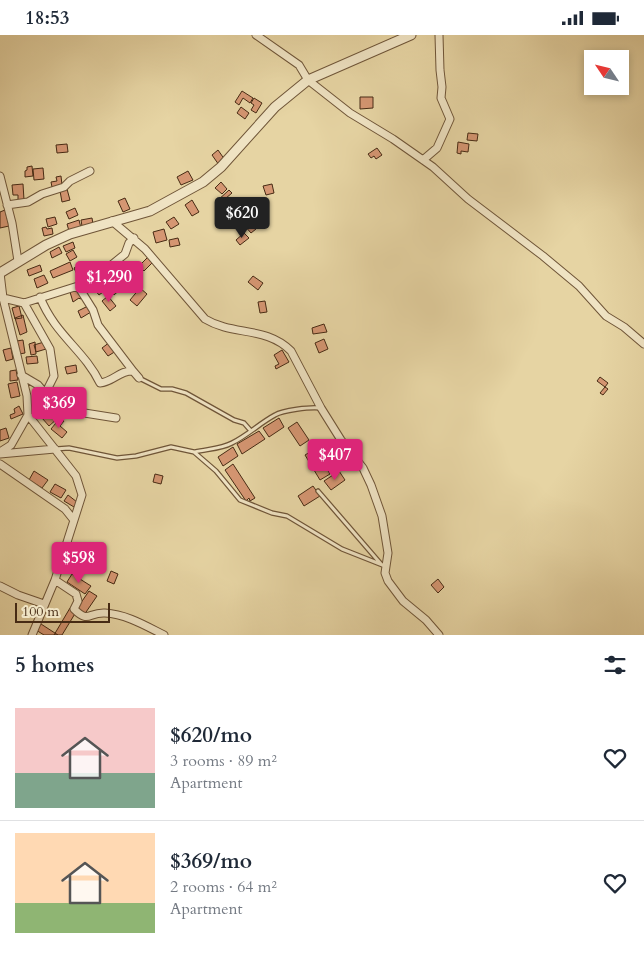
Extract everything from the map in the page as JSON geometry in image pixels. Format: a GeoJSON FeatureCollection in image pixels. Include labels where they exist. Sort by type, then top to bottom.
{"type":"FeatureCollection","features":[{"type":"Feature","properties":{"kind":"street"},"geometry":{"type":"LineString","coordinates":[[256,35],[299,65],[308,80],[350,113],[393,139],[446,178],[468,199],[543,256],[578,286],[606,316],[624,327],[644,344]]}},
{"type":"Feature","properties":{"kind":"street"},"geometry":{"type":"LineString","coordinates":[[0,453],[11,445],[28,415],[27,396],[3,298],[0,273],[18,261],[70,234],[150,211],[203,182],[221,167],[275,107],[308,80],[412,35]]}},
{"type":"Feature","properties":{"kind":"street"},"geometry":{"type":"LineString","coordinates":[[422,159],[437,148],[450,119],[441,98],[439,35]]}},
{"type":"Feature","properties":{"kind":"street"},"geometry":{"type":"LineString","coordinates":[[7,205],[28,202],[42,194],[64,187],[70,181],[90,171]]}},
{"type":"Feature","properties":{"kind":"street"},"geometry":{"type":"LineString","coordinates":[[0,178],[18,261]]}},
{"type":"Feature","properties":{"kind":"street"},"geometry":{"type":"LineString","coordinates":[[112,221],[134,238],[205,319],[215,325],[270,336],[283,344],[294,356],[321,408],[341,440],[362,468],[371,485],[382,516],[388,553],[383,565],[386,577],[393,590],[439,635]]}},
{"type":"Feature","properties":{"kind":"street"},"geometry":{"type":"LineString","coordinates":[[3,298],[24,303],[78,286],[109,267],[125,254],[129,243],[134,238]]}},
{"type":"Feature","properties":{"kind":"street"},"geometry":{"type":"LineString","coordinates":[[78,286],[90,305],[98,325],[139,378]]}},
{"type":"Feature","properties":{"kind":"street"},"geometry":{"type":"LineString","coordinates":[[40,297],[56,328],[91,366],[100,383],[109,381],[125,371],[132,371]]}},
{"type":"Feature","properties":{"kind":"street"},"geometry":{"type":"LineString","coordinates":[[24,303],[50,349],[54,376],[45,394]]}},
{"type":"Feature","properties":{"kind":"street"},"geometry":{"type":"LineString","coordinates":[[21,375],[38,385],[52,401],[72,411],[116,418]]}},
{"type":"Feature","properties":{"kind":"street"},"geometry":{"type":"LineString","coordinates":[[28,415],[76,476],[82,499],[73,519],[72,530],[34,634]]}},
{"type":"Feature","properties":{"kind":"street"},"geometry":{"type":"LineString","coordinates":[[0,453],[54,449]]}},
{"type":"Feature","properties":{"kind":"street"},"geometry":{"type":"LineString","coordinates":[[0,464],[65,509],[73,519]]}},
{"type":"Feature","properties":{"kind":"street"},"geometry":{"type":"LineString","coordinates":[[55,580],[76,594],[78,601],[74,609],[80,617],[85,618],[98,613],[113,614],[138,622],[164,635]]}},
{"type":"Feature","properties":{"kind":"street"},"geometry":{"type":"LineString","coordinates":[[0,586],[18,595],[44,604]]}},
{"type":"Feature","properties":{"kind":"lane"},"geometry":{"type":"LineString","coordinates":[[139,378],[161,389],[172,389],[186,393],[234,420],[244,423],[251,431]]}},
{"type":"Feature","properties":{"kind":"lane"},"geometry":{"type":"LineString","coordinates":[[54,449],[69,448],[117,458],[136,456],[171,447],[194,452],[231,444],[283,411],[290,412],[308,407],[321,408]]}},
{"type":"Feature","properties":{"kind":"lane"},"geometry":{"type":"LineString","coordinates":[[194,452],[216,471],[240,501],[272,513],[287,516],[342,549],[383,565]]}},
{"type":"Feature","properties":{"kind":"lane"},"geometry":{"type":"LineString","coordinates":[[318,491],[383,565]]}},
{"type":"Feature","properties":{"kind":"building"},"geometry":{"type":"Polygon","coordinates":[[[242,91],[253,98],[250,103],[243,98],[239,105],[235,102],[242,91]]]}},
{"type":"Feature","properties":{"kind":"building"},"geometry":{"type":"Polygon","coordinates":[[[360,97],[373,97],[373,108],[360,109],[360,97]]]}},
{"type":"Feature","properties":{"kind":"building"},"geometry":{"type":"Polygon","coordinates":[[[254,98],[262,103],[256,113],[251,110],[254,105],[251,103],[254,98]]]}},
{"type":"Feature","properties":{"kind":"building"},"geometry":{"type":"Polygon","coordinates":[[[241,107],[249,113],[245,119],[237,113],[241,107]]]}},
{"type":"Feature","properties":{"kind":"building"},"geometry":{"type":"Polygon","coordinates":[[[468,133],[478,134],[477,141],[467,140],[468,133]]]}},
{"type":"Feature","properties":{"kind":"building"},"geometry":{"type":"Polygon","coordinates":[[[458,142],[469,144],[468,152],[461,151],[461,154],[457,153],[458,142]]]}},
{"type":"Feature","properties":{"kind":"building"},"geometry":{"type":"Polygon","coordinates":[[[67,144],[68,152],[57,153],[56,145],[67,144]]]}},
{"type":"Feature","properties":{"kind":"building"},"geometry":{"type":"Polygon","coordinates":[[[377,148],[382,155],[376,159],[374,156],[371,158],[368,154],[377,148]]]}},
{"type":"Feature","properties":{"kind":"building"},"geometry":{"type":"Polygon","coordinates":[[[218,150],[225,160],[219,165],[212,155],[218,150]]]}},
{"type":"Feature","properties":{"kind":"building"},"geometry":{"type":"Polygon","coordinates":[[[32,166],[33,176],[25,177],[27,167],[32,166]]]}},
{"type":"Feature","properties":{"kind":"building"},"geometry":{"type":"Polygon","coordinates":[[[43,168],[44,179],[34,180],[33,169],[43,168]]]}},
{"type":"Feature","properties":{"kind":"building"},"geometry":{"type":"Polygon","coordinates":[[[188,171],[193,180],[181,185],[177,177],[188,171]]]}},
{"type":"Feature","properties":{"kind":"building"},"geometry":{"type":"Polygon","coordinates":[[[61,176],[62,185],[52,187],[51,182],[57,181],[56,177],[61,176]]]}},
{"type":"Feature","properties":{"kind":"building"},"geometry":{"type":"Polygon","coordinates":[[[221,182],[227,189],[222,194],[215,188],[221,182]]]}},
{"type":"Feature","properties":{"kind":"building"},"geometry":{"type":"Polygon","coordinates":[[[23,184],[24,200],[18,200],[18,195],[13,195],[12,185],[23,184]]]}},
{"type":"Feature","properties":{"kind":"building"},"geometry":{"type":"Polygon","coordinates":[[[272,184],[274,193],[266,195],[263,186],[272,184]]]}},
{"type":"Feature","properties":{"kind":"building"},"geometry":{"type":"Polygon","coordinates":[[[67,189],[70,200],[62,202],[60,191],[67,189]]]}},
{"type":"Feature","properties":{"kind":"building"},"geometry":{"type":"Polygon","coordinates":[[[229,190],[232,193],[219,204],[217,201],[229,190]]]}},
{"type":"Feature","properties":{"kind":"building"},"geometry":{"type":"Polygon","coordinates":[[[125,198],[130,209],[123,212],[118,201],[125,198]]]}},
{"type":"Feature","properties":{"kind":"building"},"geometry":{"type":"Polygon","coordinates":[[[192,200],[199,212],[192,216],[185,205],[192,200]]]}},
{"type":"Feature","properties":{"kind":"building"},"geometry":{"type":"Polygon","coordinates":[[[75,208],[78,215],[69,219],[66,212],[75,208]]]}},
{"type":"Feature","properties":{"kind":"building"},"geometry":{"type":"Polygon","coordinates":[[[5,210],[9,226],[0,228],[0,212],[5,210]]]}},
{"type":"Feature","properties":{"kind":"building"},"geometry":{"type":"Polygon","coordinates":[[[223,210],[233,219],[229,223],[219,215],[223,210]]]}},
{"type":"Feature","properties":{"kind":"building"},"geometry":{"type":"Polygon","coordinates":[[[55,217],[57,224],[48,227],[46,219],[55,217]]]}},
{"type":"Feature","properties":{"kind":"building"},"geometry":{"type":"Polygon","coordinates":[[[174,217],[179,224],[171,229],[166,222],[174,217]]]}},
{"type":"Feature","properties":{"kind":"building"},"geometry":{"type":"Polygon","coordinates":[[[92,218],[93,224],[82,226],[81,220],[92,218]]]}},
{"type":"Feature","properties":{"kind":"building"},"geometry":{"type":"Polygon","coordinates":[[[79,220],[81,228],[69,231],[67,224],[79,220]]]}},
{"type":"Feature","properties":{"kind":"building"},"geometry":{"type":"Polygon","coordinates":[[[250,221],[256,229],[251,233],[244,225],[250,221]]]}},
{"type":"Feature","properties":{"kind":"building"},"geometry":{"type":"Polygon","coordinates":[[[46,227],[47,229],[52,228],[53,234],[44,236],[42,228],[46,227]]]}},
{"type":"Feature","properties":{"kind":"building"},"geometry":{"type":"Polygon","coordinates":[[[164,229],[167,240],[156,243],[153,232],[164,229]]]}},
{"type":"Feature","properties":{"kind":"building"},"geometry":{"type":"Polygon","coordinates":[[[244,233],[249,238],[240,245],[236,240],[244,233]]]}},
{"type":"Feature","properties":{"kind":"building"},"geometry":{"type":"Polygon","coordinates":[[[178,238],[180,245],[170,247],[169,240],[178,238]]]}},
{"type":"Feature","properties":{"kind":"building"},"geometry":{"type":"Polygon","coordinates":[[[73,242],[75,248],[66,252],[63,246],[73,242]]]}},
{"type":"Feature","properties":{"kind":"building"},"geometry":{"type":"Polygon","coordinates":[[[59,247],[62,253],[52,258],[50,252],[59,247]]]}},
{"type":"Feature","properties":{"kind":"building"},"geometry":{"type":"Polygon","coordinates":[[[73,250],[77,257],[70,261],[66,254],[73,250]]]}},
{"type":"Feature","properties":{"kind":"building"},"geometry":{"type":"Polygon","coordinates":[[[149,256],[154,261],[144,271],[139,266],[149,256]]]}},
{"type":"Feature","properties":{"kind":"building"},"geometry":{"type":"Polygon","coordinates":[[[70,262],[73,270],[53,278],[50,271],[70,262]]]}},
{"type":"Feature","properties":{"kind":"building"},"geometry":{"type":"Polygon","coordinates":[[[85,262],[92,274],[80,281],[74,268],[85,262]]]}},
{"type":"Feature","properties":{"kind":"building"},"geometry":{"type":"Polygon","coordinates":[[[40,265],[42,271],[29,276],[27,270],[40,265]]]}},
{"type":"Feature","properties":{"kind":"building"},"geometry":{"type":"Polygon","coordinates":[[[44,275],[48,283],[37,288],[34,279],[44,275]]]}},
{"type":"Feature","properties":{"kind":"building"},"geometry":{"type":"Polygon","coordinates":[[[253,276],[263,283],[258,290],[248,282],[253,276]]]}},
{"type":"Feature","properties":{"kind":"building"},"geometry":{"type":"Polygon","coordinates":[[[102,282],[107,289],[99,295],[94,289],[102,282]]]}},
{"type":"Feature","properties":{"kind":"building"},"geometry":{"type":"Polygon","coordinates":[[[118,282],[123,287],[114,295],[110,290],[118,282]]]}},
{"type":"Feature","properties":{"kind":"building"},"geometry":{"type":"Polygon","coordinates":[[[140,288],[147,294],[137,306],[130,300],[140,288]]]}},
{"type":"Feature","properties":{"kind":"building"},"geometry":{"type":"Polygon","coordinates":[[[76,289],[84,297],[73,302],[70,292],[76,289]]]}},
{"type":"Feature","properties":{"kind":"building"},"geometry":{"type":"Polygon","coordinates":[[[108,296],[116,306],[110,311],[102,301],[108,296]]]}},
{"type":"Feature","properties":{"kind":"building"},"geometry":{"type":"Polygon","coordinates":[[[265,301],[267,312],[260,313],[258,302],[265,301]]]}},
{"type":"Feature","properties":{"kind":"building"},"geometry":{"type":"Polygon","coordinates":[[[19,306],[22,318],[15,319],[12,308],[19,306]]]}},
{"type":"Feature","properties":{"kind":"building"},"geometry":{"type":"Polygon","coordinates":[[[88,306],[91,312],[81,318],[78,311],[88,306]]]}},
{"type":"Feature","properties":{"kind":"building"},"geometry":{"type":"Polygon","coordinates":[[[23,315],[27,332],[20,335],[15,318],[23,315]]]}},
{"type":"Feature","properties":{"kind":"building"},"geometry":{"type":"Polygon","coordinates":[[[324,324],[327,332],[313,334],[312,328],[324,324]]]}},
{"type":"Feature","properties":{"kind":"building"},"geometry":{"type":"Polygon","coordinates":[[[324,339],[328,349],[319,353],[315,343],[324,339]]]}},
{"type":"Feature","properties":{"kind":"building"},"geometry":{"type":"Polygon","coordinates":[[[23,340],[25,353],[19,354],[17,341],[23,340]]]}},
{"type":"Feature","properties":{"kind":"building"},"geometry":{"type":"Polygon","coordinates":[[[35,342],[36,354],[31,355],[29,344],[35,342]]]}},
{"type":"Feature","properties":{"kind":"building"},"geometry":{"type":"Polygon","coordinates":[[[44,342],[46,349],[36,352],[34,345],[44,342]]]}},
{"type":"Feature","properties":{"kind":"building"},"geometry":{"type":"Polygon","coordinates":[[[110,342],[116,351],[108,356],[102,348],[110,342]]]}},
{"type":"Feature","properties":{"kind":"building"},"geometry":{"type":"Polygon","coordinates":[[[11,348],[13,359],[6,361],[3,350],[11,348]]]}},
{"type":"Feature","properties":{"kind":"building"},"geometry":{"type":"Polygon","coordinates":[[[282,350],[289,362],[276,369],[275,366],[279,364],[274,355],[282,350]]]}},
{"type":"Feature","properties":{"kind":"building"},"geometry":{"type":"Polygon","coordinates":[[[37,356],[38,363],[27,364],[26,357],[37,356]]]}},
{"type":"Feature","properties":{"kind":"building"},"geometry":{"type":"Polygon","coordinates":[[[76,365],[77,372],[67,374],[65,367],[76,365]]]}},
{"type":"Feature","properties":{"kind":"building"},"geometry":{"type":"Polygon","coordinates":[[[16,370],[18,380],[10,381],[10,371],[16,370]]]}},
{"type":"Feature","properties":{"kind":"building"},"geometry":{"type":"Polygon","coordinates":[[[600,377],[608,383],[605,387],[597,381],[600,377]]]}},
{"type":"Feature","properties":{"kind":"building"},"geometry":{"type":"Polygon","coordinates":[[[17,382],[20,396],[11,398],[8,384],[17,382]]]}},
{"type":"Feature","properties":{"kind":"building"},"geometry":{"type":"Polygon","coordinates":[[[605,387],[608,389],[603,395],[600,393],[605,387]]]}},
{"type":"Feature","properties":{"kind":"building"},"geometry":{"type":"Polygon","coordinates":[[[19,406],[23,414],[11,419],[10,415],[15,413],[14,409],[19,406]]]}},
{"type":"Feature","properties":{"kind":"building"},"geometry":{"type":"Polygon","coordinates":[[[48,413],[52,416],[54,414],[58,418],[49,426],[42,418],[48,413]]]}},
{"type":"Feature","properties":{"kind":"building"},"geometry":{"type":"Polygon","coordinates":[[[60,418],[64,421],[60,426],[67,432],[62,438],[51,429],[60,418]]]}},
{"type":"Feature","properties":{"kind":"building"},"geometry":{"type":"Polygon","coordinates":[[[279,418],[284,427],[269,437],[263,428],[279,418]]]}},
{"type":"Feature","properties":{"kind":"building"},"geometry":{"type":"Polygon","coordinates":[[[297,422],[309,440],[300,446],[288,428],[297,422]]]}},
{"type":"Feature","properties":{"kind":"building"},"geometry":{"type":"Polygon","coordinates":[[[6,428],[9,438],[0,441],[0,430],[6,428]]]}},
{"type":"Feature","properties":{"kind":"building"},"geometry":{"type":"Polygon","coordinates":[[[259,431],[265,439],[242,454],[237,444],[259,431]]]}},
{"type":"Feature","properties":{"kind":"building"},"geometry":{"type":"Polygon","coordinates":[[[233,447],[238,456],[223,466],[218,457],[233,447]]]}},
{"type":"Feature","properties":{"kind":"building"},"geometry":{"type":"Polygon","coordinates":[[[315,449],[330,474],[320,480],[305,455],[315,449]]]}},
{"type":"Feature","properties":{"kind":"building"},"geometry":{"type":"Polygon","coordinates":[[[233,464],[255,498],[250,501],[249,498],[246,501],[225,470],[233,464]]]}},
{"type":"Feature","properties":{"kind":"building"},"geometry":{"type":"Polygon","coordinates":[[[34,471],[48,480],[42,488],[29,480],[34,471]]]}},
{"type":"Feature","properties":{"kind":"building"},"geometry":{"type":"Polygon","coordinates":[[[339,471],[345,480],[331,490],[324,481],[339,471]]]}},
{"type":"Feature","properties":{"kind":"building"},"geometry":{"type":"Polygon","coordinates":[[[155,474],[163,476],[161,484],[153,482],[155,474]]]}},
{"type":"Feature","properties":{"kind":"building"},"geometry":{"type":"Polygon","coordinates":[[[55,484],[66,490],[61,498],[50,492],[55,484]]]}},
{"type":"Feature","properties":{"kind":"building"},"geometry":{"type":"Polygon","coordinates":[[[313,486],[320,496],[304,506],[298,496],[313,486]]]}},
{"type":"Feature","properties":{"kind":"building"},"geometry":{"type":"Polygon","coordinates":[[[68,495],[77,502],[74,507],[64,501],[68,495]]]}},
{"type":"Feature","properties":{"kind":"building"},"geometry":{"type":"Polygon","coordinates":[[[111,571],[118,574],[114,584],[107,581],[111,571]]]}},
{"type":"Feature","properties":{"kind":"building"},"geometry":{"type":"Polygon","coordinates":[[[72,574],[91,586],[85,594],[67,582],[72,574]]]}},
{"type":"Feature","properties":{"kind":"building"},"geometry":{"type":"Polygon","coordinates":[[[438,579],[444,587],[438,593],[431,585],[438,579]]]}},
{"type":"Feature","properties":{"kind":"building"},"geometry":{"type":"Polygon","coordinates":[[[89,591],[97,596],[84,615],[76,610],[89,591]]]}},
{"type":"Feature","properties":{"kind":"building"},"geometry":{"type":"Polygon","coordinates":[[[70,608],[76,612],[62,635],[54,635],[70,608]]]}},
{"type":"Feature","properties":{"kind":"building"},"geometry":{"type":"Polygon","coordinates":[[[41,624],[58,635],[44,635],[36,630],[41,624]]]}}]}
